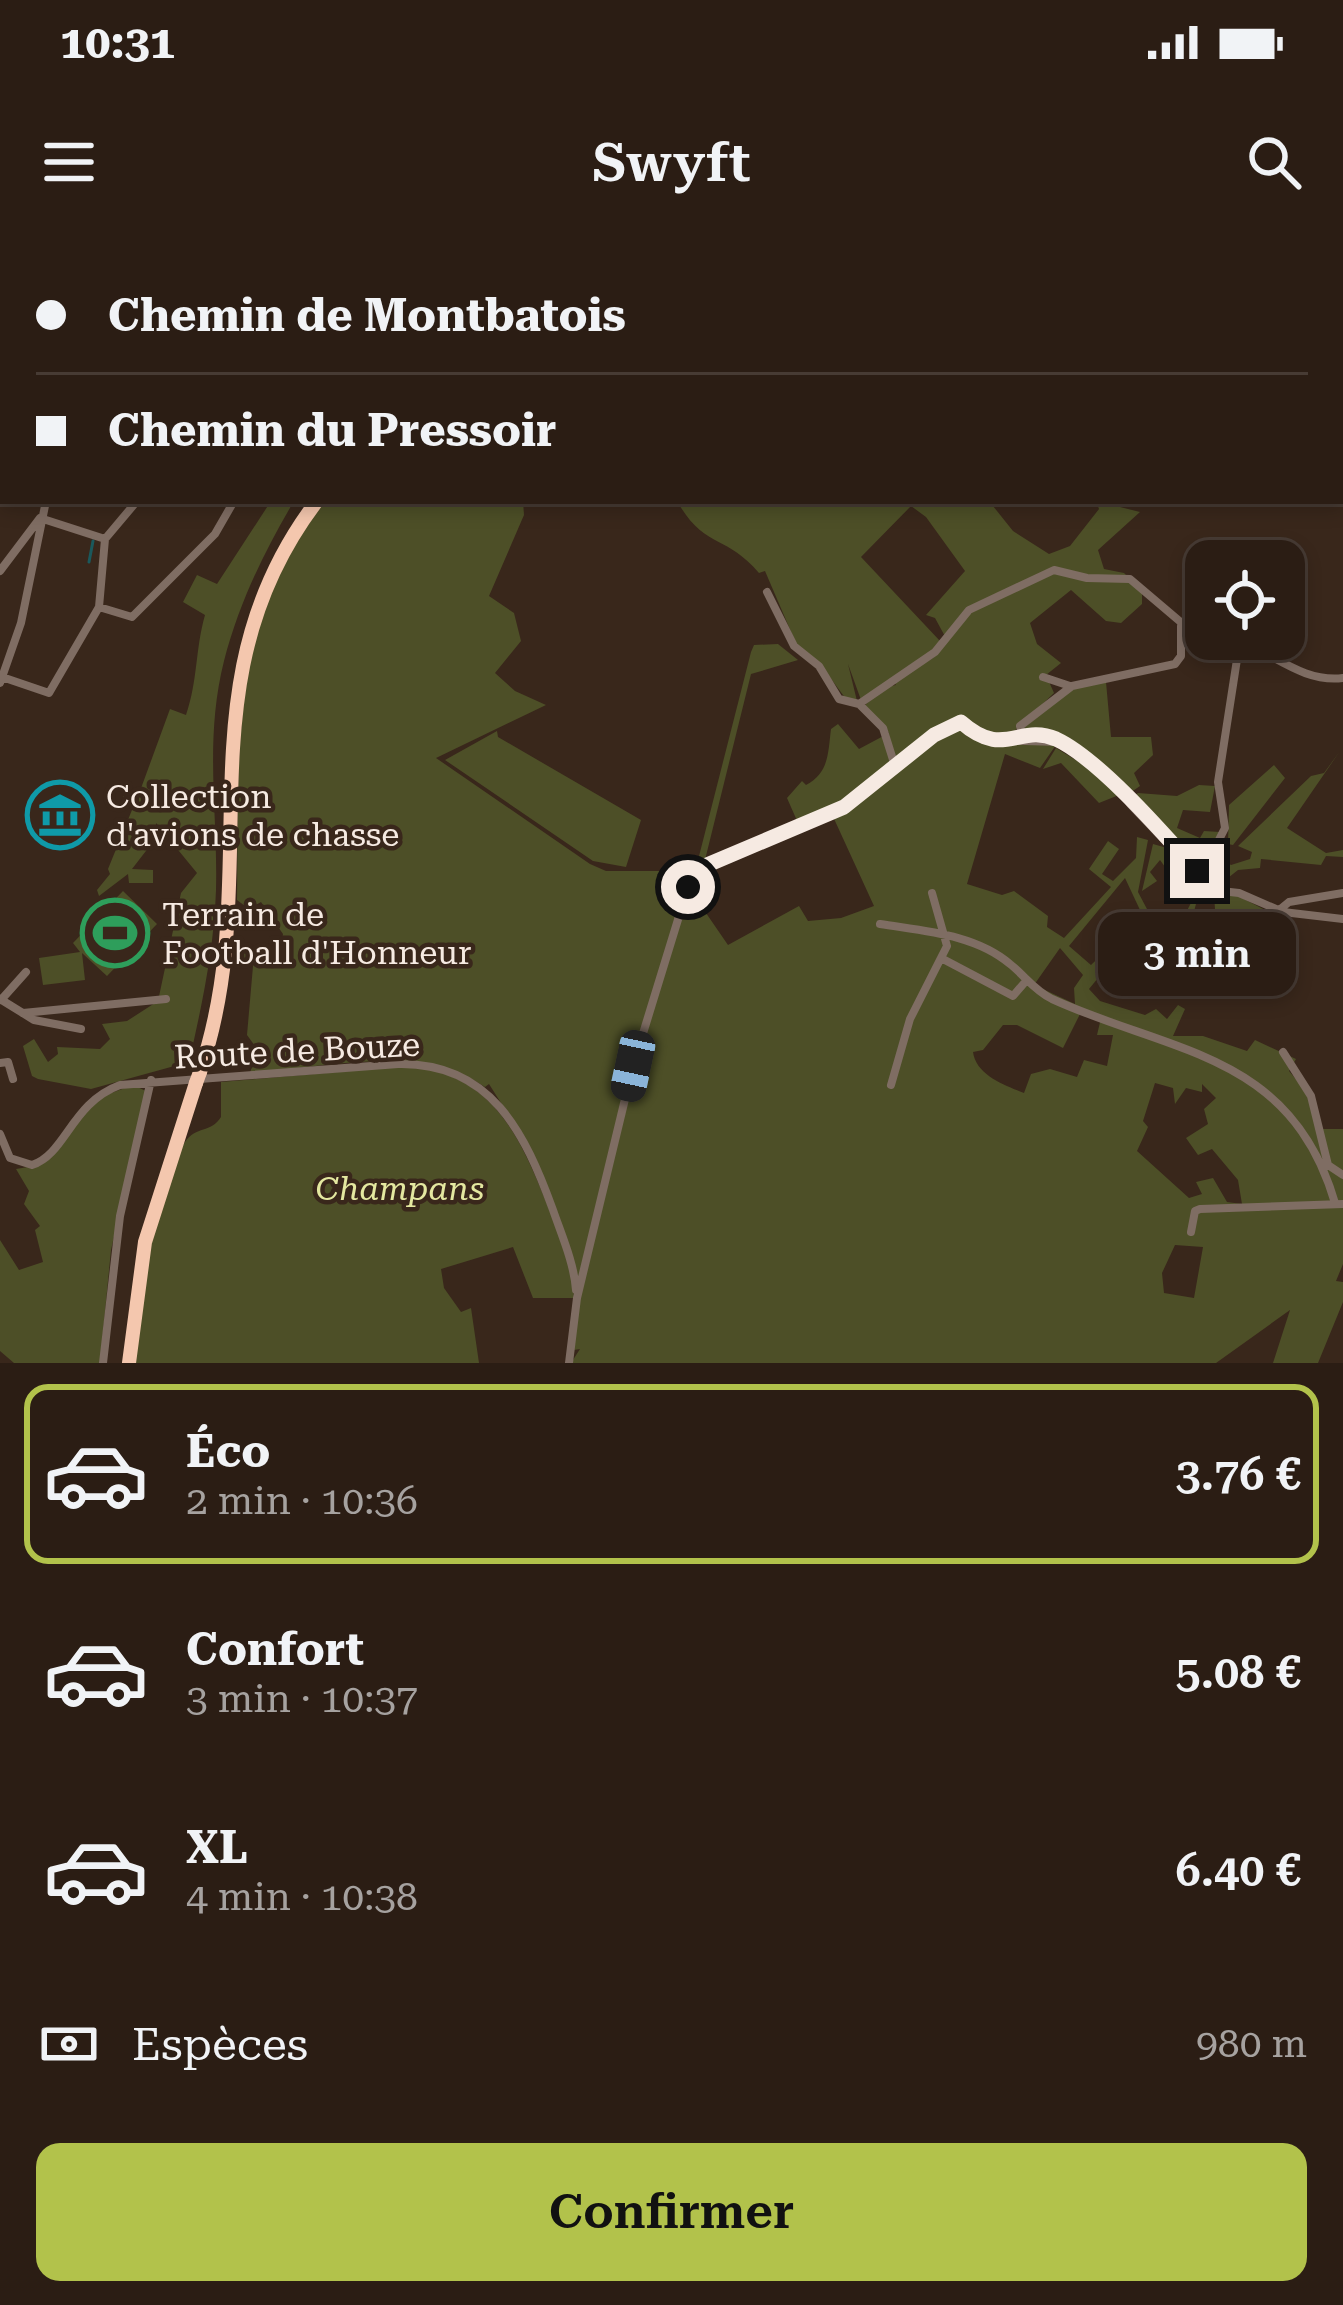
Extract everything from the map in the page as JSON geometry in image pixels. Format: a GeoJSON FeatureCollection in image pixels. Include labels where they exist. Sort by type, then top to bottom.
{"type":"FeatureCollection","features":[{"type":"Feature","properties":{"kind":"highway"},"geometry":{"type":"LineString","coordinates":[[125,1363],[136,1248],[194,1077],[221,950],[222,765],[231,673],[260,581],[310,504]]}},
{"type":"Feature","properties":{"kind":"street"},"geometry":{"type":"LineString","coordinates":[[45,504],[22,618],[1,680],[45,691],[99,607],[105,539],[134,504]]}},
{"type":"Feature","properties":{"kind":"street"},"geometry":{"type":"LineString","coordinates":[[99,607],[132,617],[215,534],[232,504]]}},
{"type":"Feature","properties":{"kind":"street"},"geometry":{"type":"LineString","coordinates":[[40,518],[105,539]]}},
{"type":"Feature","properties":{"kind":"street"},"geometry":{"type":"LineString","coordinates":[[0,571],[40,518]]}},
{"type":"Feature","properties":{"kind":"street"},"geometry":{"type":"LineString","coordinates":[[859,704],[932,655],[969,610],[1054,570],[1087,578],[1130,579],[1183,624],[1174,664],[1072,686],[1009,740]]}},
{"type":"Feature","properties":{"kind":"street"},"geometry":{"type":"LineString","coordinates":[[767,592],[794,646],[819,666],[839,699],[859,704],[883,728],[896,766]]}},
{"type":"Feature","properties":{"kind":"street"},"geometry":{"type":"LineString","coordinates":[[1202,873],[1225,828],[1217,782],[1235,660]]}},
{"type":"Feature","properties":{"kind":"street"},"geometry":{"type":"LineString","coordinates":[[1284,660],[1307,678],[1343,678]]}},
{"type":"Feature","properties":{"kind":"street"},"geometry":{"type":"LineString","coordinates":[[1042,676],[1072,686]]}},
{"type":"Feature","properties":{"kind":"street"},"geometry":{"type":"LineString","coordinates":[[569,1363],[577,1298],[633,1066],[690,880],[700,868],[844,807],[961,722],[983,740],[1054,739],[1108,775],[1214,891],[1244,894],[1278,910],[1343,919]]}},
{"type":"Feature","properties":{"kind":"street"},"geometry":{"type":"LineString","coordinates":[[1020,726],[1024,739]]}},
{"type":"Feature","properties":{"kind":"street"},"geometry":{"type":"LineString","coordinates":[[891,1085],[910,1019],[947,946],[932,893]]}},
{"type":"Feature","properties":{"kind":"street"},"geometry":{"type":"LineString","coordinates":[[1278,910],[1289,902],[1343,893]]}},
{"type":"Feature","properties":{"kind":"street"},"geometry":{"type":"LineString","coordinates":[[880,924],[945,935],[989,951],[1052,999],[1232,1066],[1261,1088],[1316,1159],[1339,1203],[1195,1211],[1191,1232]]}},
{"type":"Feature","properties":{"kind":"street"},"geometry":{"type":"LineString","coordinates":[[941,958],[1013,996],[1026,981]]}},
{"type":"Feature","properties":{"kind":"street"},"geometry":{"type":"LineString","coordinates":[[26,972],[0,999],[23,1013],[81,1029]]}},
{"type":"Feature","properties":{"kind":"street"},"geometry":{"type":"LineString","coordinates":[[23,1013],[166,1000]]}},
{"type":"Feature","properties":{"kind":"street"},"geometry":{"type":"LineString","coordinates":[[1283,1052],[1311,1096],[1328,1165]]}},
{"type":"Feature","properties":{"kind":"street"},"geometry":{"type":"LineString","coordinates":[[0,1064],[8,1062],[13,1079]]}},
{"type":"Feature","properties":{"kind":"street","name":"Route de Bouze"},"geometry":{"type":"LineString","coordinates":[[0,1134],[10,1158],[24,1166],[41,1162],[89,1101],[113,1088],[151,1080],[411,1064],[471,1081],[511,1115],[529,1147],[569,1255],[577,1298]]}},
{"type":"Feature","properties":{"kind":"street"},"geometry":{"type":"LineString","coordinates":[[103,1363],[120,1216],[151,1080]]}},
{"type":"Feature","properties":{"kind":"street"},"geometry":{"type":"LineString","coordinates":[[1316,1159],[1343,1175]]}},
{"type":"Feature","properties":{"kind":"green space"},"geometry":{"type":"Polygon","coordinates":[[[269,504],[292,504],[245,598],[218,691],[213,748],[215,912],[189,1062],[91,1089],[38,1079],[32,1076],[23,1046],[34,1039],[48,1062],[58,1054],[57,1047],[100,1049],[110,1039],[102,1024],[127,1021],[158,1001],[181,893],[197,873],[156,823],[156,838],[132,869],[153,870],[153,883],[129,883],[128,874],[99,896],[97,890],[110,874],[134,805],[123,797],[127,788],[140,791],[170,709],[186,715],[205,615],[183,602],[197,575],[217,584],[269,504]]]}},
{"type":"Feature","properties":{"kind":"green space"},"geometry":{"type":"Polygon","coordinates":[[[323,504],[523,504],[524,515],[489,596],[514,613],[521,641],[495,673],[515,691],[546,705],[436,758],[590,864],[606,871],[689,871],[686,884],[728,945],[799,906],[808,921],[841,918],[874,906],[830,810],[798,823],[787,798],[802,781],[806,785],[819,775],[831,729],[838,724],[859,749],[889,733],[864,706],[885,687],[896,685],[893,681],[933,658],[947,640],[935,618],[926,615],[965,571],[926,517],[911,506],[861,557],[940,641],[861,700],[848,664],[857,701],[846,699],[820,664],[798,648],[765,571],[759,573],[736,552],[706,535],[679,504],[991,504],[1013,531],[1049,554],[1070,546],[1099,509],[1097,504],[1140,512],[1098,550],[1104,569],[1124,573],[1142,591],[1142,604],[1121,623],[1106,621],[1071,590],[1030,623],[1037,644],[1061,663],[1046,675],[1054,693],[1007,738],[1056,745],[1040,768],[1005,754],[967,884],[1002,895],[1014,891],[1048,916],[1047,927],[1064,938],[1111,887],[1089,869],[1108,841],[1119,849],[1102,874],[1113,881],[1136,858],[1137,837],[1148,840],[1138,892],[1157,928],[1163,925],[1161,919],[1168,926],[1180,924],[1192,901],[1171,883],[1173,878],[1160,860],[1150,872],[1157,881],[1142,891],[1153,844],[1167,848],[1202,881],[1191,923],[1168,930],[1178,953],[1174,956],[1165,931],[1131,929],[1140,910],[1125,878],[1069,946],[1091,965],[1128,929],[1131,938],[1089,989],[1100,1001],[1145,1015],[1156,1009],[1167,1019],[1178,1005],[1185,1009],[1173,1036],[1203,1036],[1247,1051],[1255,1040],[1296,1059],[1289,1071],[1305,1090],[1322,1129],[1343,1129],[1343,1264],[1336,1281],[1343,1282],[1343,1302],[1318,1363],[1273,1363],[1290,1310],[1216,1363],[571,1363],[580,1349],[574,1350],[578,1285],[532,1152],[489,1084],[485,1087],[460,1073],[402,1061],[250,1073],[257,1049],[247,1035],[253,966],[242,961],[242,943],[249,943],[256,958],[279,960],[283,934],[261,902],[249,909],[237,900],[245,691],[271,591],[293,544],[323,504]],[[1060,948],[1034,985],[1075,1004],[1074,988],[1083,975],[1060,948]],[[1081,1012],[1063,1048],[1017,1025],[1003,1025],[983,1050],[973,1052],[975,1060],[985,1073],[1024,1093],[1031,1074],[1050,1069],[1077,1077],[1084,1060],[1107,1066],[1113,1035],[1097,1035],[1101,1018],[1081,1012]],[[1155,1083],[1143,1121],[1148,1127],[1137,1151],[1189,1198],[1202,1194],[1196,1182],[1213,1178],[1227,1202],[1242,1204],[1238,1180],[1212,1149],[1198,1155],[1186,1138],[1208,1124],[1204,1109],[1216,1098],[1202,1084],[1202,1092],[1186,1088],[1175,1104],[1173,1088],[1155,1083]],[[1175,1245],[1162,1273],[1164,1293],[1194,1298],[1203,1247],[1175,1245]]]}},
{"type":"Feature","properties":{"kind":"green space"},"geometry":{"type":"Polygon","coordinates":[[[778,644],[798,660],[751,674],[704,864],[696,868],[751,652],[754,645],[778,644]]]}},
{"type":"Feature","properties":{"kind":"green space"},"geometry":{"type":"Polygon","coordinates":[[[1106,682],[1111,737],[1151,737],[1153,755],[1134,773],[1140,786],[1127,795],[1083,753],[1055,741],[1025,737],[1021,730],[1073,689],[1106,682]]]}},
{"type":"Feature","properties":{"kind":"green space"},"geometry":{"type":"Polygon","coordinates":[[[497,731],[498,737],[641,820],[626,867],[593,861],[445,760],[497,731]]]}},
{"type":"Feature","properties":{"kind":"green space"},"geometry":{"type":"Polygon","coordinates":[[[1056,748],[1107,779],[1119,795],[1099,803],[1061,763],[1043,769],[1056,748]]]}},
{"type":"Feature","properties":{"kind":"green space"},"geometry":{"type":"Polygon","coordinates":[[[1340,751],[1287,828],[1326,853],[1343,850],[1343,857],[1326,856],[1321,865],[1261,859],[1260,868],[1238,870],[1214,889],[1205,871],[1216,855],[1231,865],[1250,859],[1252,852],[1238,846],[1311,776],[1324,773],[1340,751]]]}},
{"type":"Feature","properties":{"kind":"green space"},"geometry":{"type":"Polygon","coordinates":[[[1274,765],[1285,778],[1233,845],[1228,844],[1229,805],[1274,765]]]}},
{"type":"Feature","properties":{"kind":"green space"},"geometry":{"type":"Polygon","coordinates":[[[1199,785],[1215,786],[1210,812],[1183,810],[1177,828],[1200,838],[1204,831],[1220,832],[1198,868],[1129,799],[1138,793],[1177,796],[1199,785]]]}},
{"type":"Feature","properties":{"kind":"green space","name":"Terrain de Football d'Honneur"},"geometry":{"type":"Polygon","coordinates":[[[123,891],[157,924],[107,976],[82,953],[85,980],[43,985],[39,958],[80,952],[73,943],[123,891]]]}},
{"type":"Feature","properties":{"kind":"green space"},"geometry":{"type":"Polygon","coordinates":[[[1214,894],[1238,896],[1269,912],[1267,919],[1239,923],[1218,955],[1214,894]]]}},
{"type":"Feature","properties":{"kind":"green space","name":"Champans"},"geometry":{"type":"Polygon","coordinates":[[[407,1066],[459,1080],[479,1093],[511,1128],[560,1235],[574,1298],[533,1298],[513,1247],[441,1269],[444,1288],[461,1312],[471,1308],[479,1363],[136,1363],[142,1279],[162,1190],[185,1142],[221,1117],[221,1082],[407,1066]]]}},
{"type":"Feature","properties":{"kind":"green space"},"geometry":{"type":"Polygon","coordinates":[[[133,1085],[146,1091],[111,1250],[100,1363],[14,1363],[0,1351],[0,1240],[19,1270],[43,1262],[35,1230],[40,1226],[24,1204],[29,1191],[16,1169],[40,1165],[95,1099],[133,1085]]]}},
{"type":"Feature","properties":{"kind":"waterway"},"geometry":{"type":"LineString","coordinates":[[89,562],[93,541]]}},
{"type":"Feature","properties":{"kind":"place","name":"Collection d'avions de chasse"},"geometry":{"type":"Point","coordinates":[60,815]}},
{"type":"Feature","properties":{"kind":"place","name":"Terrain de Football d'Honneur"},"geometry":{"type":"Point","coordinates":[115,933]}},
{"type":"Feature","properties":{"kind":"route"},"geometry":{"type":"LineString","coordinates":[[688,887],[700,868],[844,807],[957,722],[983,740],[1044,737],[1060,742],[1118,784],[1130,804],[1197,871]]}}]}
